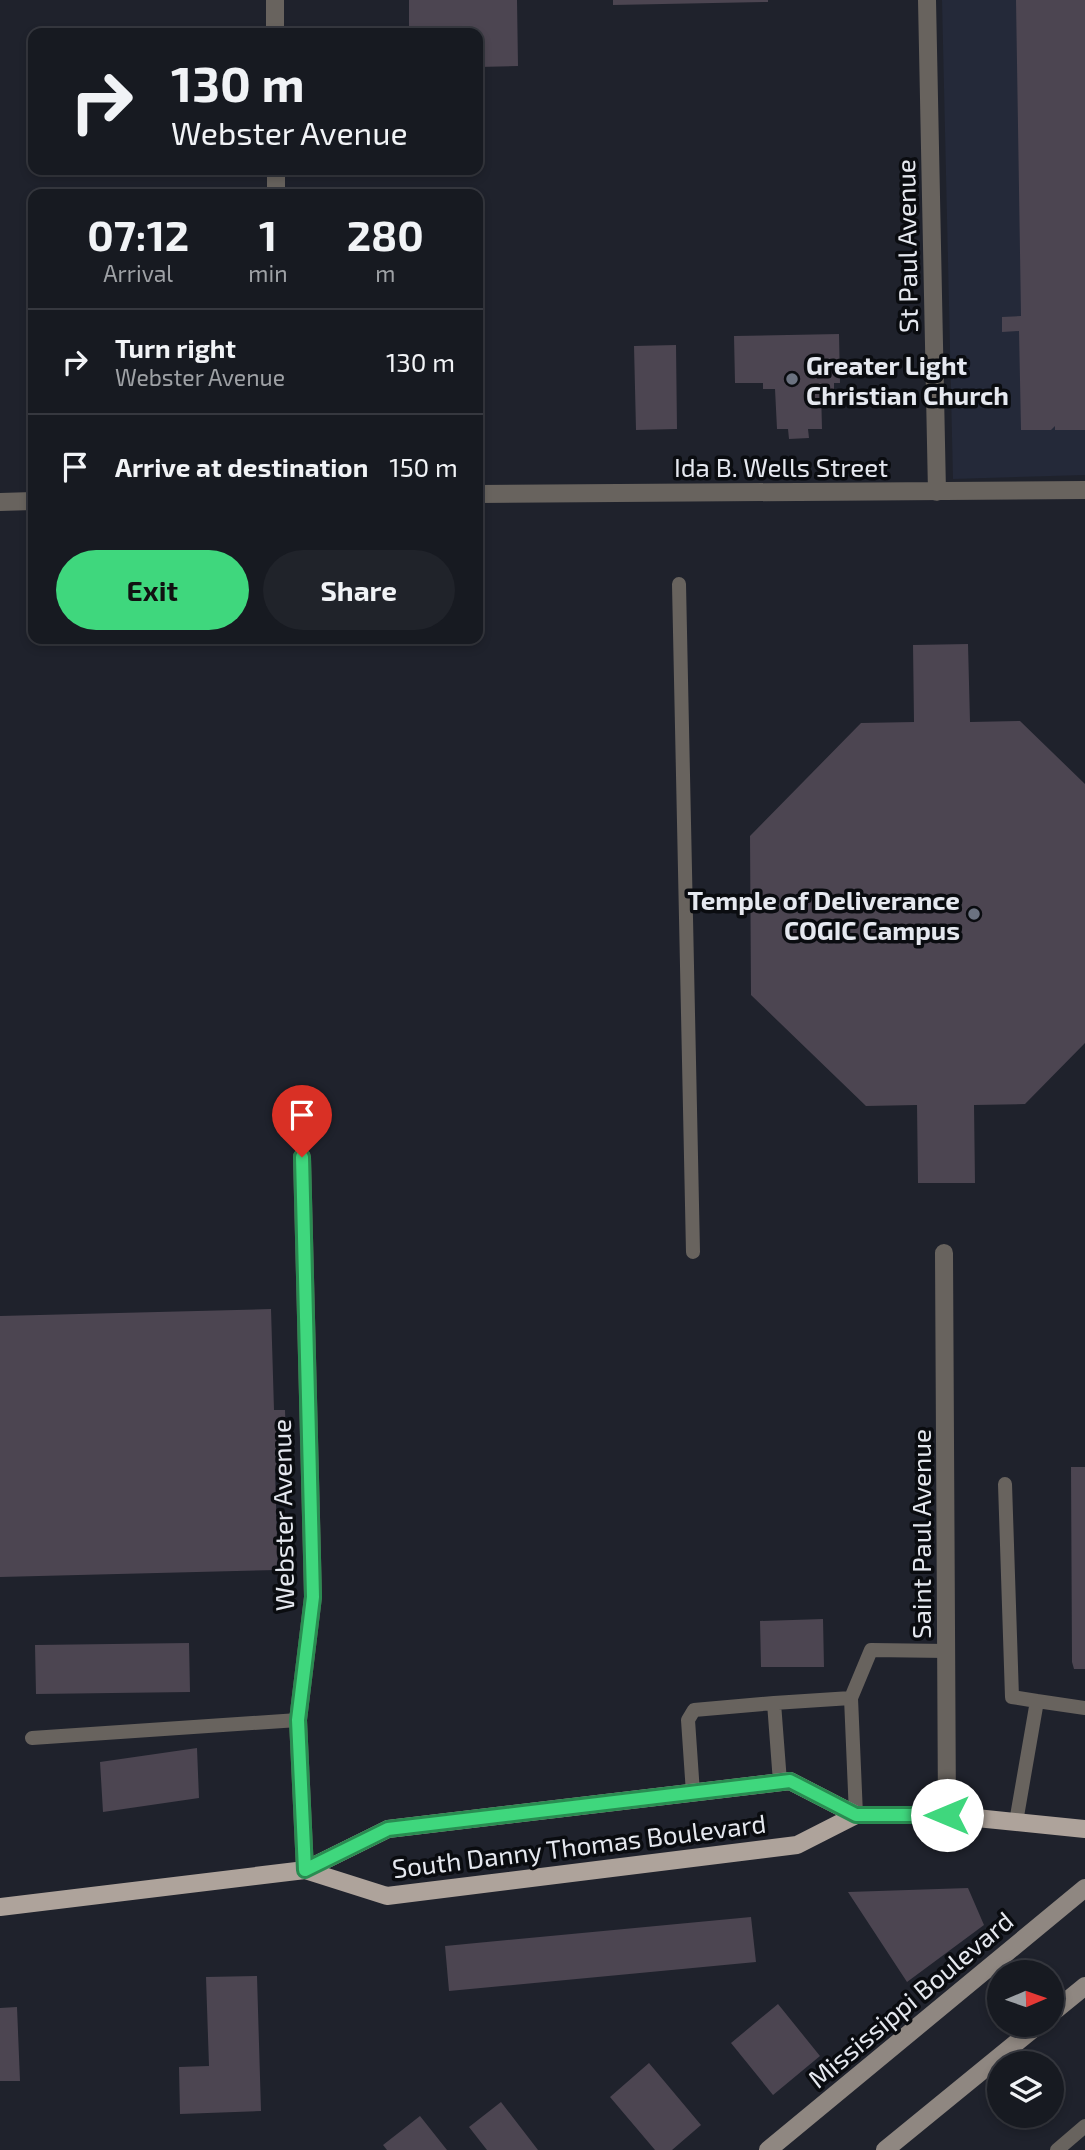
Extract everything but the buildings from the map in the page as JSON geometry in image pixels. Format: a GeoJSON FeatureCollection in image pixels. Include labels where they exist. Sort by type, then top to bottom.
{"type":"FeatureCollection","features":[{"type":"Feature","properties":{"kind":"main road","name":"South Danny Thomas Boulevard"},"geometry":{"type":"LineString","coordinates":[[0,1907],[305,1870],[388,1829],[780,1782],[790,1781],[856,1815]]}},
{"type":"Feature","properties":{"kind":"main road","name":"South Danny Thomas Boulevard"},"geometry":{"type":"LineString","coordinates":[[305,1870],[387,1896],[797,1845],[856,1815],[947,1815],[1085,1829]]}},
{"type":"Feature","properties":{"kind":"main road","name":"Mississippi Boulevard"},"geometry":{"type":"LineString","coordinates":[[769,2150],[1085,1888]]}},
{"type":"Feature","properties":{"kind":"main road"},"geometry":{"type":"LineString","coordinates":[[1064,2003],[1085,1986]]}},
{"type":"Feature","properties":{"kind":"main road"},"geometry":{"type":"LineString","coordinates":[[885,2150],[1023,2037]]}},
{"type":"Feature","properties":{"kind":"street"},"geometry":{"type":"LineString","coordinates":[[275,0],[275,28]]}},
{"type":"Feature","properties":{"kind":"street","name":"St Paul Avenue"},"geometry":{"type":"LineString","coordinates":[[927,0],[937,492]]}},
{"type":"Feature","properties":{"kind":"street","name":"Ida B. Wells Street"},"geometry":{"type":"LineString","coordinates":[[483,494],[1085,490]]}},
{"type":"Feature","properties":{"kind":"street"},"geometry":{"type":"LineString","coordinates":[[0,502],[28,501]]}},
{"type":"Feature","properties":{"kind":"street","name":"Webster Avenue"},"geometry":{"type":"LineString","coordinates":[[302,1157],[313,1597],[298,1720],[305,1870]]}},
{"type":"Feature","properties":{"kind":"street","name":"Saint Paul Avenue"},"geometry":{"type":"LineString","coordinates":[[944,1253],[947,1815]]}},
{"type":"Feature","properties":{"kind":"lane"},"geometry":{"type":"LineString","coordinates":[[678,584],[693,1252]]}},
{"type":"Feature","properties":{"kind":"lane"},"geometry":{"type":"LineString","coordinates":[[1004,1484],[1012,1697],[1085,1708]]}},
{"type":"Feature","properties":{"kind":"lane"},"geometry":{"type":"LineString","coordinates":[[856,1815],[850,1698],[871,1650],[947,1651]]}},
{"type":"Feature","properties":{"kind":"lane"},"geometry":{"type":"LineString","coordinates":[[693,1793],[688,1720],[694,1710],[850,1698]]}},
{"type":"Feature","properties":{"kind":"lane"},"geometry":{"type":"LineString","coordinates":[[1016,1822],[1037,1702]]}},
{"type":"Feature","properties":{"kind":"lane"},"geometry":{"type":"LineString","coordinates":[[774,1703],[780,1782]]}},
{"type":"Feature","properties":{"kind":"lane"},"geometry":{"type":"LineString","coordinates":[[32,1738],[298,1720]]}},
{"type":"Feature","properties":{"kind":"lane"},"geometry":{"type":"LineString","coordinates":[[1057,2150],[1085,2126]]}},
{"type":"Feature","properties":{"kind":"shaded area"},"geometry":{"type":"Polygon","coordinates":[[[942,0],[1085,0],[1085,475],[953,479],[942,0]]]}},
{"type":"Feature","properties":{"kind":"place","name":"Greater Light Christian Church"},"geometry":{"type":"Point","coordinates":[792,379]}},
{"type":"Feature","properties":{"kind":"place","name":"Temple of Deliverance COGIC Campus"},"geometry":{"type":"Point","coordinates":[974,914]}},
{"type":"Feature","properties":{"kind":"route"},"geometry":{"type":"LineString","coordinates":[[302,1157],[305,1381],[313,1597],[298,1720],[305,1870],[388,1829],[790,1781],[856,1815],[947,1815]]}}]}
